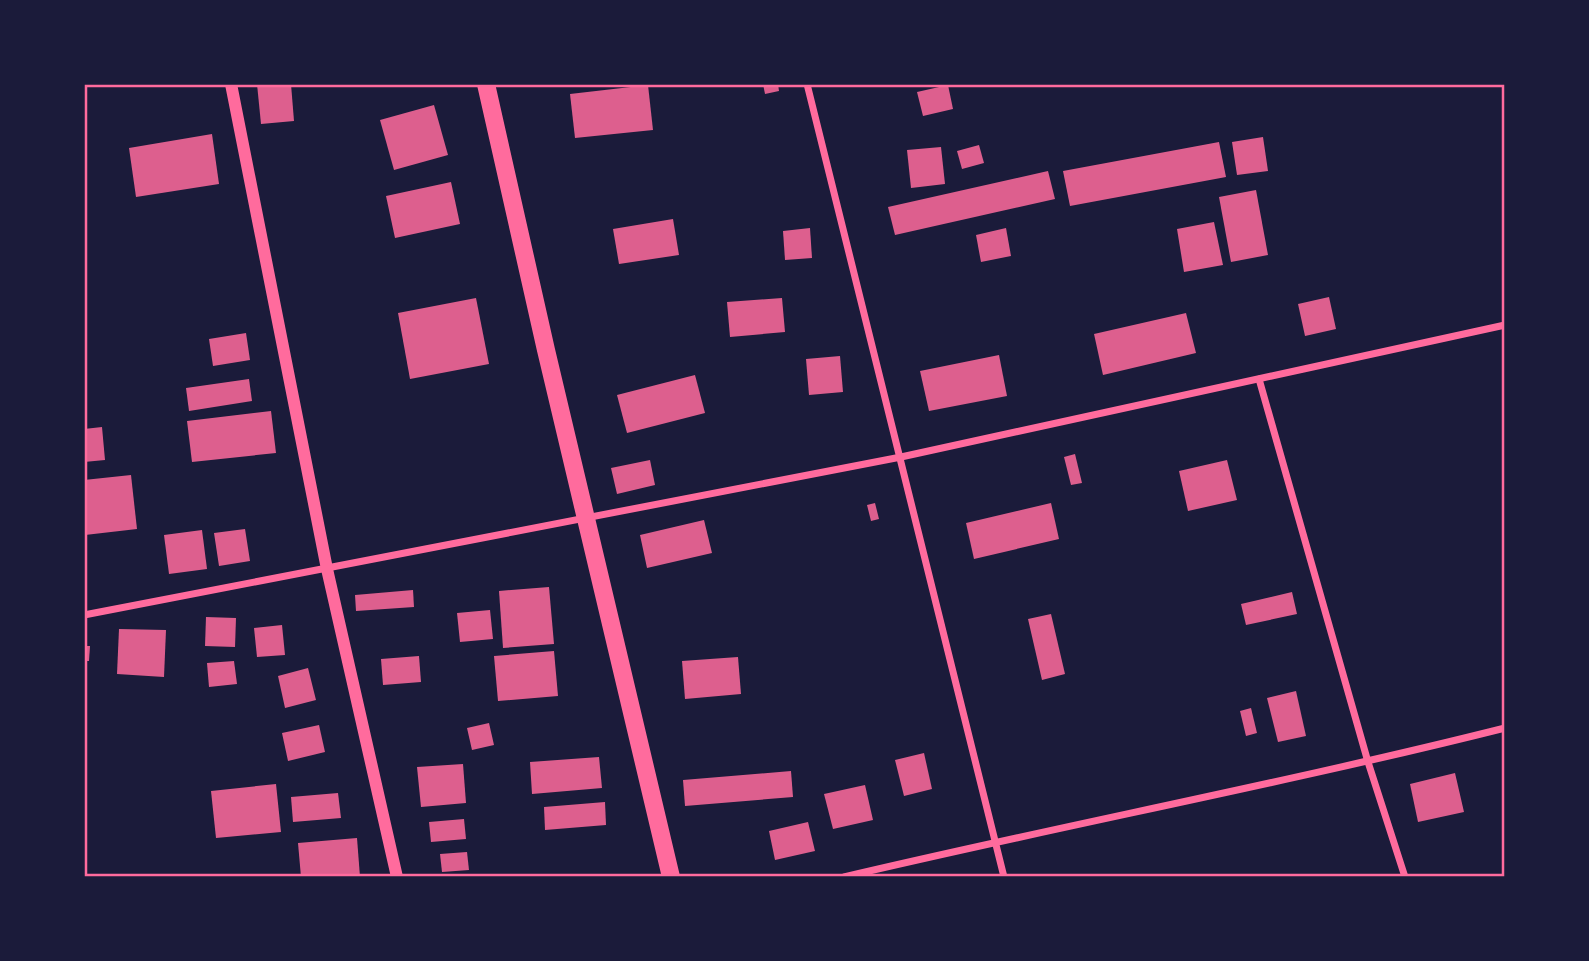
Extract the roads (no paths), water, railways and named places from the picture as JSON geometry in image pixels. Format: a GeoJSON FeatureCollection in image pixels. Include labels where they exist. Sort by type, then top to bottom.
{"type":"FeatureCollection","features":[{"type":"Feature","properties":{"kind":"main road"},"geometry":{"type":"LineString","coordinates":[[486,84],[671,877]]}},
{"type":"Feature","properties":{"kind":"street"},"geometry":{"type":"LineString","coordinates":[[231,84],[327,569],[397,877]]}},
{"type":"Feature","properties":{"kind":"street"},"geometry":{"type":"LineString","coordinates":[[807,84],[1004,877]]}},
{"type":"Feature","properties":{"kind":"street"},"geometry":{"type":"LineString","coordinates":[[84,615],[901,457],[1505,325]]}},
{"type":"Feature","properties":{"kind":"street"},"geometry":{"type":"LineString","coordinates":[[1259,379],[1368,762],[1405,877]]}},
{"type":"Feature","properties":{"kind":"street"},"geometry":{"type":"LineString","coordinates":[[845,877],[996,841],[1368,762],[1505,728]]}}]}
